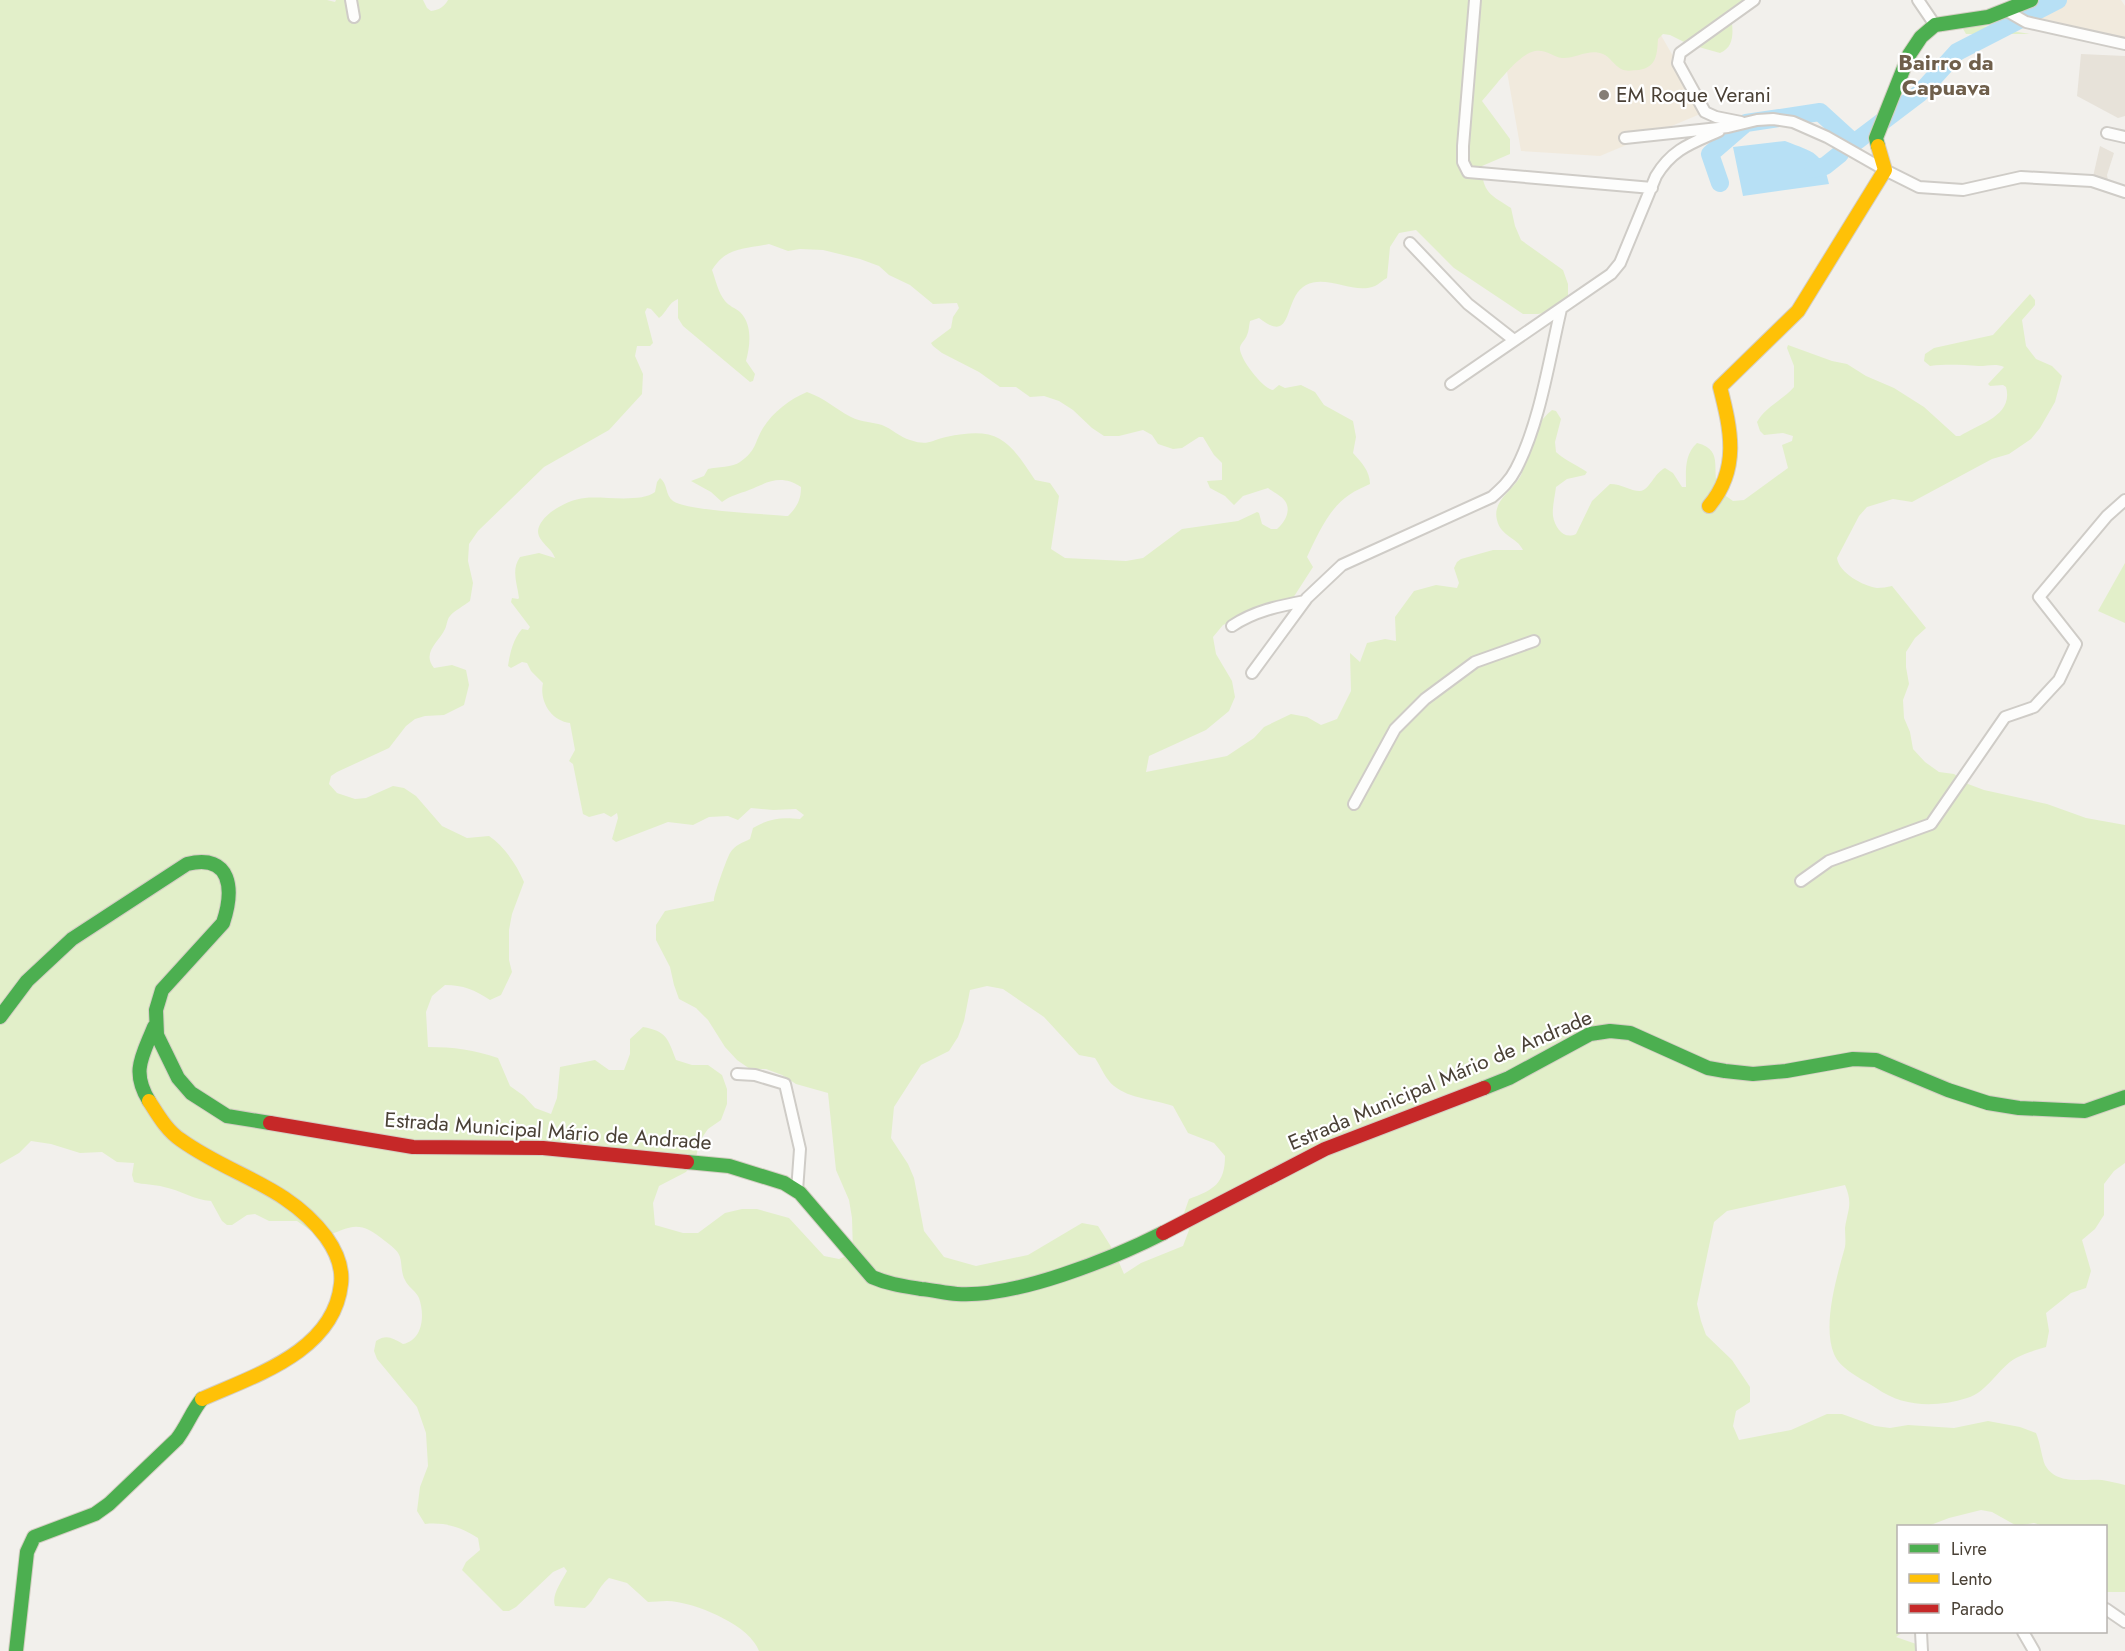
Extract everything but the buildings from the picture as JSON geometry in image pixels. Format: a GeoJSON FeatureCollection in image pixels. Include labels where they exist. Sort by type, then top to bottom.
{"type":"FeatureCollection","features":[{"type":"Feature","properties":{"kind":"street"},"geometry":{"type":"LineString","coordinates":[[351,0],[354,17]]}},
{"type":"Feature","properties":{"kind":"street"},"geometry":{"type":"LineString","coordinates":[[1475,0],[1465,105],[1463,162],[1468,172],[1652,188]]}},
{"type":"Feature","properties":{"kind":"street"},"geometry":{"type":"LineString","coordinates":[[1746,123],[1716,117],[1705,112],[1678,63],[1680,53],[1754,0]]}},
{"type":"Feature","properties":{"kind":"street"},"geometry":{"type":"LineString","coordinates":[[1918,0],[1935,25]]}},
{"type":"Feature","properties":{"kind":"street"},"geometry":{"type":"LineString","coordinates":[[1709,506],[1721,490],[1729,464],[1728,423],[1720,387],[1798,311],[1885,170],[1876,138],[1909,55],[1921,37],[1935,25],[1988,17],[2031,0]]}},
{"type":"Feature","properties":{"kind":"street"},"geometry":{"type":"LineString","coordinates":[[2005,10],[2026,22],[2125,44]]}},
{"type":"Feature","properties":{"kind":"street"},"geometry":{"type":"LineString","coordinates":[[1626,138],[1728,127],[1773,118],[1793,123],[1827,137],[1918,187],[1963,189],[2021,177],[2092,181],[2125,192]]}},
{"type":"Feature","properties":{"kind":"street"},"geometry":{"type":"LineString","coordinates":[[1451,384],[1611,274],[1620,263],[1662,166],[1674,153],[1728,127]]}},
{"type":"Feature","properties":{"kind":"street"},"geometry":{"type":"LineString","coordinates":[[2108,133],[2125,137]]}},
{"type":"Feature","properties":{"kind":"street"},"geometry":{"type":"LineString","coordinates":[[1410,243],[1468,304],[1514,340]]}},
{"type":"Feature","properties":{"kind":"street"},"geometry":{"type":"LineString","coordinates":[[1252,673],[1305,601],[1342,565],[1492,497],[1505,485],[1515,471],[1531,434],[1561,309]]}},
{"type":"Feature","properties":{"kind":"street"},"geometry":{"type":"LineString","coordinates":[[1801,881],[1829,861],[1931,824],[2005,717],[2034,707],[2059,681],[2076,644],[2039,597],[2107,516],[2125,500]]}},
{"type":"Feature","properties":{"kind":"street"},"geometry":{"type":"LineString","coordinates":[[1232,626],[1247,616],[1281,605],[1305,601]]}},
{"type":"Feature","properties":{"kind":"street"},"geometry":{"type":"LineString","coordinates":[[1354,804],[1395,729],[1425,699],[1475,662],[1534,641]]}},
{"type":"Feature","properties":{"kind":"street"},"geometry":{"type":"LineString","coordinates":[[0,1017],[27,981],[72,939],[187,864],[196,860],[207,860],[218,865],[225,873],[229,888],[228,912],[223,923],[162,990],[157,1003],[154,1027],[139,1065],[140,1084],[177,1138],[227,1167],[282,1194],[321,1228],[334,1249],[342,1269],[343,1291],[338,1307],[314,1340],[292,1356],[202,1399],[196,1406],[186,1428],[177,1439],[109,1504],[95,1514],[34,1537],[27,1552],[16,1651]]}},
{"type":"Feature","properties":{"kind":"street","name":"Estrada Municipal Mário de Andrade"},"geometry":{"type":"LineString","coordinates":[[154,1027],[159,1043],[182,1084],[227,1116],[413,1147],[543,1148],[729,1166],[784,1183],[797,1191],[872,1277],[888,1284],[959,1294],[1009,1290],[1052,1277],[1145,1242],[1325,1149],[1509,1078],[1590,1034],[1600,1032],[1630,1033],[1708,1068],[1753,1074],[1786,1071],[1853,1059],[1876,1060],[1948,1090],[1988,1103],[2019,1108],[2085,1111],[2125,1096]]}},
{"type":"Feature","properties":{"kind":"street"},"geometry":{"type":"LineString","coordinates":[[737,1074],[755,1075],[785,1084],[800,1149],[797,1191]]}},
{"type":"Feature","properties":{"kind":"street"},"geometry":{"type":"LineString","coordinates":[[2107,1609],[2125,1622]]}},
{"type":"Feature","properties":{"kind":"street"},"geometry":{"type":"LineString","coordinates":[[1922,1633],[1922,1651]]}},
{"type":"Feature","properties":{"kind":"street"},"geometry":{"type":"LineString","coordinates":[[2024,1633],[2034,1651]]}},
{"type":"Feature","properties":{"kind":"shaded area"},"geometry":{"type":"Polygon","coordinates":[[[2033,0],[2121,0],[2125,6],[2125,42],[2027,22],[2033,0]]]}},
{"type":"Feature","properties":{"kind":"shaded area","name":"EM Roque Verani"},"geometry":{"type":"Polygon","coordinates":[[[1646,9],[1705,112],[1600,156],[1521,151],[1503,49],[1646,9]]]}},
{"type":"Feature","properties":{"kind":"shaded area"},"geometry":{"type":"Polygon","coordinates":[[[2081,54],[2125,56],[2125,116],[2118,118],[2077,96],[2081,54]]]}},
{"type":"Feature","properties":{"kind":"shaded area"},"geometry":{"type":"Polygon","coordinates":[[[2100,146],[2114,153],[2107,175],[2109,187],[2092,181],[2100,146]]]}},
{"type":"Feature","properties":{"kind":"green space"},"geometry":{"type":"Polygon","coordinates":[[[0,0],[327,0],[335,2],[336,0],[423,0],[431,11],[441,8],[448,0],[1749,0],[1744,14],[1731,12],[1731,41],[1729,46],[1720,53],[1663,34],[1658,39],[1653,63],[1639,70],[1628,71],[1621,69],[1598,52],[1562,58],[1543,51],[1535,51],[1521,58],[1482,101],[1510,139],[1510,154],[1482,166],[1486,188],[1493,196],[1511,208],[1521,240],[1563,270],[1568,284],[1568,299],[1556,311],[1523,314],[1454,268],[1416,230],[1399,233],[1390,247],[1387,278],[1375,286],[1358,288],[1314,282],[1299,291],[1283,323],[1278,326],[1270,325],[1259,318],[1250,321],[1240,352],[1252,372],[1263,384],[1273,390],[1279,385],[1285,388],[1301,385],[1315,392],[1324,405],[1353,421],[1356,437],[1353,453],[1367,471],[1370,484],[1349,495],[1335,507],[1307,557],[1313,567],[1293,598],[1273,607],[1258,607],[1223,625],[1213,637],[1216,654],[1232,681],[1235,697],[1229,711],[1206,730],[1149,756],[1146,772],[1227,756],[1254,738],[1264,727],[1291,714],[1307,717],[1321,725],[1337,719],[1351,691],[1350,653],[1360,662],[1367,643],[1385,639],[1396,641],[1395,617],[1414,591],[1436,585],[1457,588],[1459,583],[1454,568],[1461,559],[1493,550],[1523,550],[1499,526],[1497,507],[1521,474],[1520,455],[1525,444],[1538,424],[1552,410],[1556,411],[1561,419],[1555,442],[1556,452],[1587,472],[1585,475],[1567,479],[1556,487],[1553,516],[1558,529],[1564,534],[1576,534],[1592,501],[1610,484],[1640,491],[1647,488],[1665,468],[1673,473],[1682,487],[1686,487],[1688,458],[1697,443],[1712,451],[1717,485],[1721,492],[1733,501],[1744,500],[1788,468],[1782,445],[1792,441],[1793,436],[1783,433],[1764,435],[1757,422],[1794,387],[1794,366],[1788,345],[1847,364],[1866,376],[1894,388],[1924,407],[1956,436],[1960,436],[1993,418],[2005,405],[2006,387],[1988,384],[2004,367],[1995,365],[1930,366],[1924,361],[1925,354],[1934,348],[1993,335],[2030,294],[2035,300],[2035,305],[2022,320],[2026,346],[2036,359],[2052,366],[2062,376],[2055,402],[2040,428],[2031,439],[2009,454],[1992,459],[1912,502],[1893,499],[1867,507],[1859,516],[1837,558],[1842,569],[1859,582],[1877,588],[1892,586],[1926,628],[1915,638],[1906,652],[1909,684],[1903,700],[1904,718],[1910,732],[1913,749],[1925,762],[1939,772],[1954,774],[1968,784],[1984,790],[2047,804],[2086,818],[2125,825],[2125,1163],[2114,1171],[2104,1184],[2104,1215],[2095,1229],[2082,1240],[2091,1271],[2086,1288],[2071,1293],[2046,1313],[2049,1331],[2046,1347],[2010,1362],[1981,1391],[1967,1398],[1943,1403],[1920,1404],[1897,1399],[1846,1369],[1834,1354],[1831,1342],[1830,1315],[1845,1247],[1845,1228],[1849,1206],[1845,1185],[1727,1211],[1714,1222],[1697,1304],[1706,1335],[1732,1360],[1750,1387],[1750,1402],[1736,1411],[1733,1426],[1739,1440],[1791,1430],[1827,1414],[1842,1414],[1875,1426],[1890,1428],[1908,1425],[1954,1428],[1988,1421],[2020,1427],[2036,1433],[2045,1465],[2056,1476],[2070,1480],[2102,1480],[2125,1485],[2125,1592],[2107,1592],[2107,1525],[2041,1525],[2034,1523],[2015,1525],[1992,1512],[1981,1510],[1931,1525],[1897,1525],[1897,1633],[1902,1633],[1896,1637],[1919,1645],[1922,1651],[759,1651],[746,1633],[712,1613],[670,1601],[648,1602],[627,1583],[609,1578],[585,1608],[555,1606],[556,1593],[567,1571],[564,1567],[553,1572],[516,1607],[503,1611],[462,1570],[466,1562],[480,1550],[478,1538],[453,1526],[425,1524],[417,1511],[420,1487],[428,1466],[426,1433],[417,1407],[377,1359],[374,1351],[376,1341],[386,1337],[403,1344],[410,1342],[415,1338],[421,1326],[422,1312],[419,1298],[405,1280],[400,1257],[394,1248],[376,1234],[361,1227],[347,1228],[321,1238],[297,1221],[269,1221],[255,1214],[247,1215],[232,1225],[227,1225],[222,1221],[211,1201],[170,1188],[134,1182],[132,1175],[134,1163],[117,1162],[102,1152],[80,1153],[51,1144],[31,1141],[19,1153],[0,1164],[0,0]],[[769,244],[736,250],[717,262],[712,270],[723,298],[740,312],[747,323],[749,342],[746,361],[755,374],[753,381],[750,382],[683,326],[678,318],[678,299],[659,318],[647,308],[645,312],[653,343],[650,346],[637,346],[635,356],[643,374],[642,394],[609,430],[544,467],[478,531],[469,544],[468,561],[473,583],[470,601],[449,617],[443,633],[430,652],[434,668],[452,665],[466,670],[469,685],[464,705],[444,715],[415,719],[406,726],[389,748],[337,772],[331,776],[329,784],[337,793],[355,799],[366,798],[393,786],[404,788],[416,796],[442,826],[467,838],[489,836],[495,840],[518,869],[524,882],[512,914],[509,930],[509,960],[512,972],[501,995],[490,1000],[469,989],[445,985],[432,996],[426,1012],[428,1047],[464,1050],[498,1058],[510,1086],[535,1108],[551,1114],[557,1098],[560,1067],[595,1060],[609,1070],[624,1070],[630,1054],[630,1039],[643,1027],[661,1033],[668,1041],[676,1060],[692,1065],[708,1065],[722,1075],[727,1089],[727,1104],[721,1120],[708,1129],[699,1142],[696,1158],[686,1172],[659,1186],[653,1203],[655,1225],[683,1233],[698,1233],[725,1213],[742,1209],[757,1209],[789,1218],[824,1256],[839,1259],[853,1253],[852,1218],[849,1200],[836,1170],[828,1093],[796,1084],[766,1069],[750,1069],[737,1060],[725,1047],[708,1020],[696,1008],[679,999],[670,967],[656,940],[656,925],[665,911],[714,901],[730,853],[736,846],[750,839],[753,828],[770,820],[800,819],[804,815],[796,809],[751,808],[738,820],[728,816],[709,817],[693,825],[668,822],[616,842],[612,839],[618,818],[617,813],[611,817],[604,813],[589,817],[583,814],[573,764],[569,761],[575,750],[570,723],[557,718],[548,709],[543,697],[543,683],[531,671],[527,663],[522,662],[511,668],[508,666],[516,637],[522,629],[528,630],[530,627],[511,602],[512,598],[519,598],[515,572],[517,562],[520,557],[539,553],[555,558],[540,538],[538,531],[545,518],[559,507],[585,498],[631,498],[649,495],[655,492],[660,478],[670,499],[681,504],[710,510],[788,516],[800,496],[801,487],[794,483],[781,480],[769,482],[722,502],[711,492],[691,481],[704,476],[708,469],[737,464],[746,458],[763,428],[777,411],[794,398],[807,392],[851,417],[882,425],[916,442],[925,443],[946,437],[978,433],[1000,439],[1017,454],[1035,480],[1050,483],[1059,496],[1051,549],[1065,558],[1126,561],[1143,558],[1182,529],[1238,521],[1257,512],[1262,524],[1271,529],[1277,529],[1288,509],[1284,499],[1268,488],[1243,496],[1234,505],[1225,496],[1210,488],[1207,481],[1222,480],[1222,463],[1203,437],[1199,437],[1182,448],[1173,449],[1158,444],[1152,435],[1143,430],[1119,436],[1104,436],[1059,401],[1044,396],[1030,397],[1016,387],[1000,387],[979,372],[942,353],[931,343],[951,328],[953,317],[959,308],[957,303],[933,304],[910,285],[889,275],[879,266],[860,259],[823,250],[788,251],[769,244]],[[987,986],[970,990],[964,1021],[949,1051],[921,1065],[894,1107],[891,1138],[914,1178],[924,1231],[944,1257],[976,1266],[1028,1255],[1082,1223],[1098,1226],[1115,1253],[1124,1274],[1141,1263],[1183,1246],[1189,1230],[1183,1216],[1189,1199],[1216,1185],[1223,1173],[1225,1156],[1214,1143],[1188,1133],[1173,1106],[1135,1096],[1114,1086],[1095,1058],[1079,1055],[1044,1017],[1003,989],[987,986]]]}},
{"type":"Feature","properties":{"kind":"green space"},"geometry":{"type":"Polygon","coordinates":[[[1959,22],[2030,34],[1966,34],[1959,22]]]}},
{"type":"Feature","properties":{"kind":"green space"},"geometry":{"type":"Polygon","coordinates":[[[2125,563],[2125,623],[2098,611],[2125,563]]]}},
{"type":"Feature","properties":{"kind":"water"},"geometry":{"type":"Polygon","coordinates":[[[1785,141],[1816,155],[1823,165],[1829,184],[1743,196],[1733,147],[1785,141]]]}},
{"type":"Feature","properties":{"kind":"waterway"},"geometry":{"type":"LineString","coordinates":[[1720,183],[1710,154],[1746,123],[1820,112],[1854,143],[1920,93],[1957,52],[2058,0]]}},
{"type":"Feature","properties":{"kind":"waterway"},"geometry":{"type":"LineString","coordinates":[[1813,169],[1825,166],[1840,154]]}},
{"type":"Feature","properties":{"kind":"traffic: fast"},"geometry":{"type":"LineString","coordinates":[[1878,146],[1876,138],[1909,55],[1921,37],[1935,25],[1988,17],[2031,0]]}},
{"type":"Feature","properties":{"kind":"traffic: fast"},"geometry":{"type":"LineString","coordinates":[[0,1017],[27,981],[72,939],[187,864],[202,862],[213,864],[221,869],[228,887],[223,923],[162,990],[156,1010],[157,1035],[178,1078],[191,1093],[227,1116],[270,1123]]}},
{"type":"Feature","properties":{"kind":"traffic: fast"},"geometry":{"type":"LineString","coordinates":[[149,1101],[140,1081],[140,1064],[154,1027]]}},
{"type":"Feature","properties":{"kind":"traffic: fast"},"geometry":{"type":"LineString","coordinates":[[1484,1088],[1509,1078],[1590,1034],[1610,1031],[1630,1033],[1708,1068],[1725,1071],[1753,1074],[1786,1071],[1853,1059],[1876,1060],[1948,1090],[1988,1103],[2019,1108],[2085,1111],[2125,1097]]}},
{"type":"Feature","properties":{"kind":"traffic: fast"},"geometry":{"type":"LineString","coordinates":[[687,1162],[729,1166],[784,1183],[800,1193],[872,1277],[921,1289],[957,1294],[980,1294],[1006,1290],[1091,1265],[1163,1233]]}},
{"type":"Feature","properties":{"kind":"traffic: fast"},"geometry":{"type":"LineString","coordinates":[[16,1651],[27,1552],[34,1537],[95,1514],[109,1504],[177,1439],[202,1399]]}},
{"type":"Feature","properties":{"kind":"traffic: slow"},"geometry":{"type":"LineString","coordinates":[[1709,506],[1719,492],[1729,463],[1730,434],[1720,387],[1798,311],[1885,170],[1878,146]]}},
{"type":"Feature","properties":{"kind":"traffic: slow"},"geometry":{"type":"LineString","coordinates":[[149,1101],[167,1127],[181,1140],[219,1163],[258,1182],[311,1219],[333,1248],[341,1271],[341,1284],[335,1307],[324,1327],[308,1344],[268,1370],[202,1399]]}},
{"type":"Feature","properties":{"kind":"traffic: jam"},"geometry":{"type":"LineString","coordinates":[[1163,1233],[1325,1149],[1484,1088]]}},
{"type":"Feature","properties":{"kind":"traffic: jam"},"geometry":{"type":"LineString","coordinates":[[270,1123],[413,1147],[543,1148],[687,1162]]}},
{"type":"Feature","properties":{"kind":"place","name":"EM Roque Verani"},"geometry":{"type":"Point","coordinates":[1604,95]}},
{"type":"Feature","properties":{"kind":"district","name":"Bairro da Capuava"},"geometry":{"type":"Point","coordinates":[1946,74]}}]}
